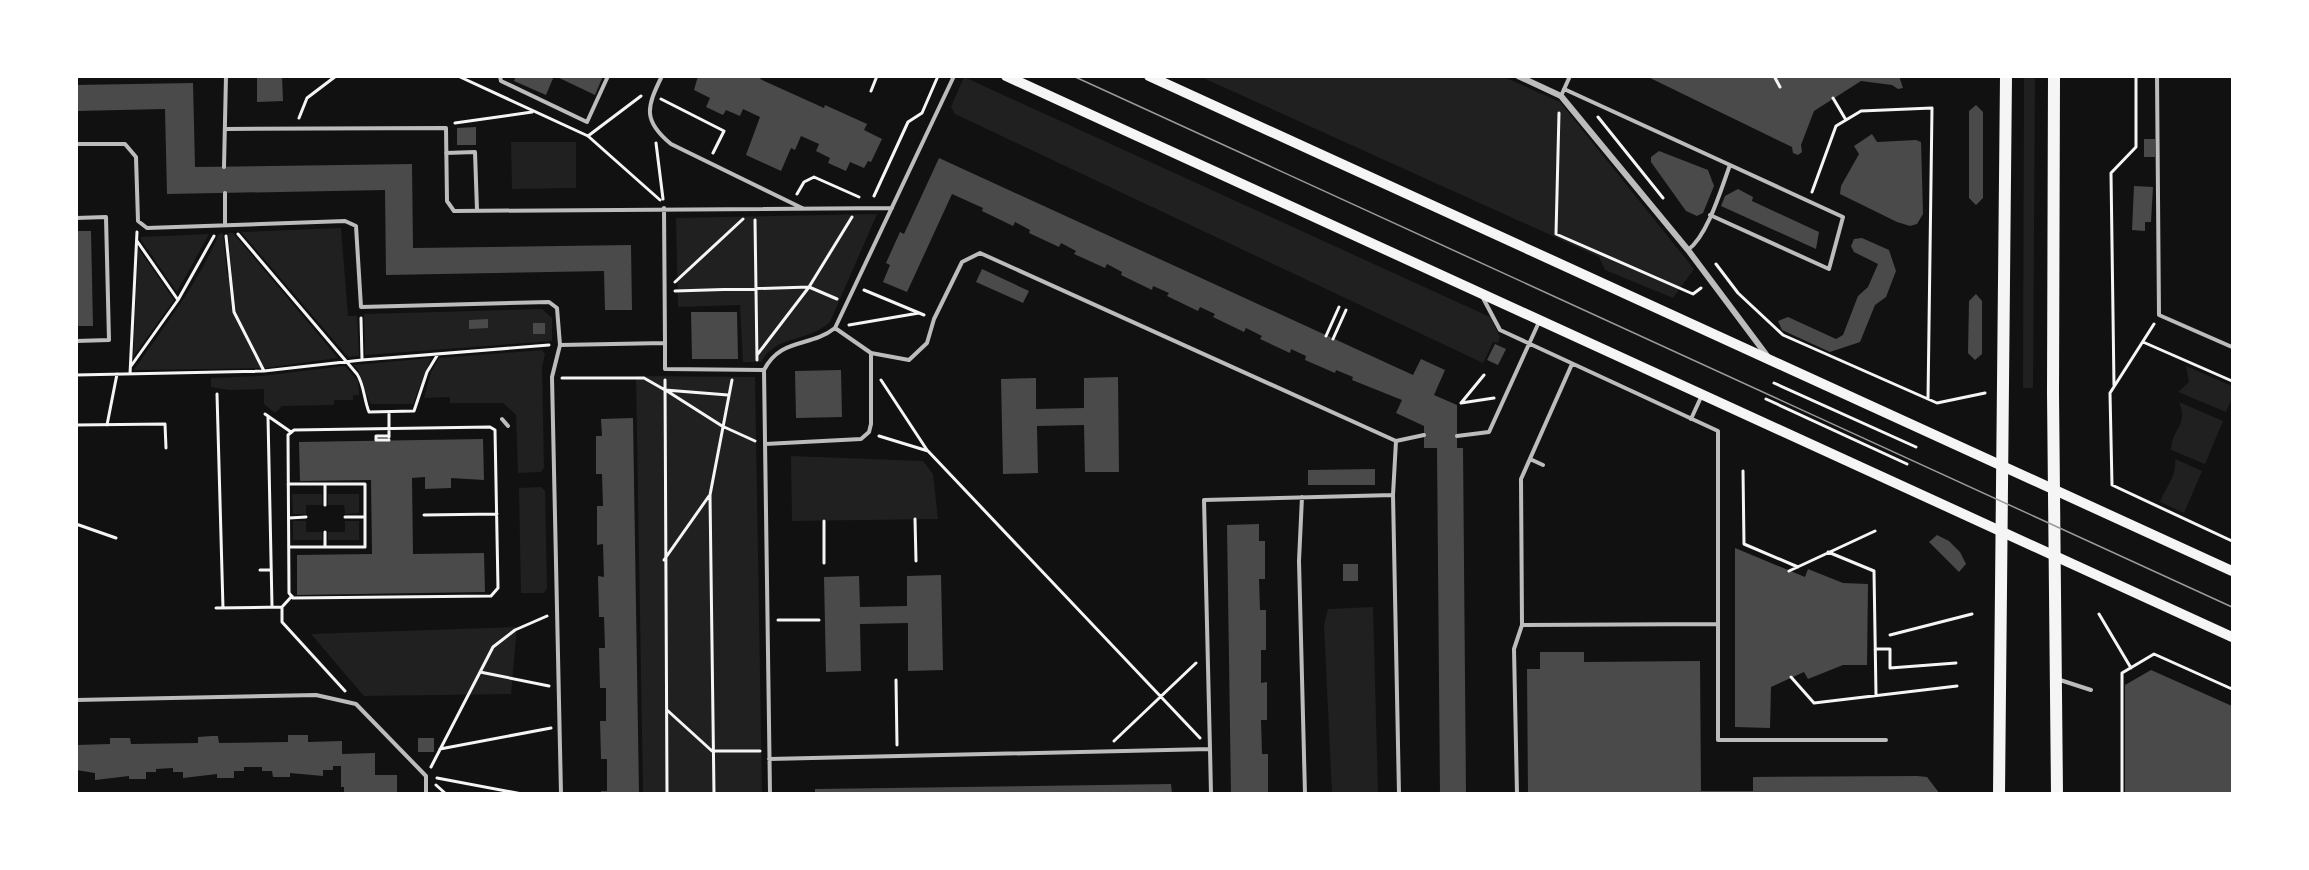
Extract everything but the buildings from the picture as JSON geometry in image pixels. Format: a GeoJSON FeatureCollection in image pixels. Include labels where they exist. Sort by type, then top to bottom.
{"type":"FeatureCollection","features":[{"type":"Feature","properties":{"kind":"main road"},"geometry":{"type":"LineString","coordinates":[[1006,76],[1482,296],[2232,637]]}},
{"type":"Feature","properties":{"kind":"main road"},"geometry":{"type":"LineString","coordinates":[[1149,76],[2232,571]]}},
{"type":"Feature","properties":{"kind":"main road"},"geometry":{"type":"LineString","coordinates":[[1999,794],[2006,76]]}},
{"type":"Feature","properties":{"kind":"main road"},"geometry":{"type":"LineString","coordinates":[[2054,76],[2057,794]]}},
{"type":"Feature","properties":{"kind":"street"},"geometry":{"type":"LineString","coordinates":[[1518,76],[1562,93],[1688,250],[1771,360]]}},
{"type":"Feature","properties":{"kind":"lane"},"geometry":{"type":"LineString","coordinates":[[224,167],[226,76]]}},
{"type":"Feature","properties":{"kind":"lane"},"geometry":{"type":"LineString","coordinates":[[500,76],[501,81],[587,122],[608,76]]}},
{"type":"Feature","properties":{"kind":"lane"},"geometry":{"type":"LineString","coordinates":[[662,76],[652,95],[650,115],[654,130],[671,144],[804,208]]}},
{"type":"Feature","properties":{"kind":"lane"},"geometry":{"type":"LineString","coordinates":[[770,794],[764,370],[774,354],[785,347],[825,336],[835,328],[954,76]]}},
{"type":"Feature","properties":{"kind":"lane"},"geometry":{"type":"LineString","coordinates":[[1570,76],[1562,93],[1582,98],[1843,217],[1829,269],[1710,214]]}},
{"type":"Feature","properties":{"kind":"lane"},"geometry":{"type":"LineString","coordinates":[[2157,76],[2159,315],[2232,347]]}},
{"type":"Feature","properties":{"kind":"lane"},"geometry":{"type":"LineString","coordinates":[[226,129],[446,128],[447,201],[454,211],[892,208]]}},
{"type":"Feature","properties":{"kind":"lane"},"geometry":{"type":"LineString","coordinates":[[76,144],[125,144],[136,157],[138,221],[147,228],[219,223],[345,220],[356,226],[361,307],[549,302],[557,308],[560,345],[552,377],[561,794]]}},
{"type":"Feature","properties":{"kind":"lane"},"geometry":{"type":"LineString","coordinates":[[446,153],[475,152],[477,210]]}},
{"type":"Feature","properties":{"kind":"lane"},"geometry":{"type":"LineString","coordinates":[[1688,250],[1698,242],[1730,165]]}},
{"type":"Feature","properties":{"kind":"lane"},"geometry":{"type":"LineString","coordinates":[[225,193],[227,223]]}},
{"type":"Feature","properties":{"kind":"lane"},"geometry":{"type":"LineString","coordinates":[[664,208],[665,369],[764,370]]}},
{"type":"Feature","properties":{"kind":"lane"},"geometry":{"type":"LineString","coordinates":[[76,218],[106,218],[109,340],[76,341]]}},
{"type":"Feature","properties":{"kind":"lane"},"geometry":{"type":"LineString","coordinates":[[835,328],[871,353],[909,360],[927,343],[934,319],[962,262],[980,253],[1396,441],[1424,435]]}},
{"type":"Feature","properties":{"kind":"lane"},"geometry":{"type":"LineString","coordinates":[[1482,296],[1500,330],[1718,431],[1718,740],[1886,740]]}},
{"type":"Feature","properties":{"kind":"lane"},"geometry":{"type":"LineString","coordinates":[[1457,436],[1489,432],[1540,321]]}},
{"type":"Feature","properties":{"kind":"lane"},"geometry":{"type":"LineString","coordinates":[[560,345],[665,344]]}},
{"type":"Feature","properties":{"kind":"lane"},"geometry":{"type":"LineString","coordinates":[[765,444],[861,439],[869,432],[872,424],[871,353]]}},
{"type":"Feature","properties":{"kind":"lane"},"geometry":{"type":"LineString","coordinates":[[1517,794],[1514,649],[1522,625],[1521,479],[1572,364]]}},
{"type":"Feature","properties":{"kind":"lane"},"geometry":{"type":"LineString","coordinates":[[1691,419],[1702,395]]}},
{"type":"Feature","properties":{"kind":"lane"},"geometry":{"type":"LineString","coordinates":[[502,419],[508,426]]}},
{"type":"Feature","properties":{"kind":"lane"},"geometry":{"type":"LineString","coordinates":[[1396,441],[1394,495],[1399,794]]}},
{"type":"Feature","properties":{"kind":"lane"},"geometry":{"type":"LineString","coordinates":[[1530,459],[1543,465]]}},
{"type":"Feature","properties":{"kind":"lane"},"geometry":{"type":"LineString","coordinates":[[1211,794],[1204,500],[1394,495]]}},
{"type":"Feature","properties":{"kind":"lane"},"geometry":{"type":"LineString","coordinates":[[1302,497],[1299,561],[1305,794]]}},
{"type":"Feature","properties":{"kind":"lane"},"geometry":{"type":"LineString","coordinates":[[1522,625],[1718,624]]}},
{"type":"Feature","properties":{"kind":"lane"},"geometry":{"type":"LineString","coordinates":[[2057,679],[2091,690]]}},
{"type":"Feature","properties":{"kind":"lane"},"geometry":{"type":"LineString","coordinates":[[76,700],[316,695],[356,704],[426,776],[426,794]]}},
{"type":"Feature","properties":{"kind":"lane"},"geometry":{"type":"LineString","coordinates":[[769,759],[1210,749]]}},
{"type":"Feature","properties":{"kind":"path"},"geometry":{"type":"LineString","coordinates":[[298,129],[299,113],[307,98],[336,76]]}},
{"type":"Feature","properties":{"kind":"path"},"geometry":{"type":"LineString","coordinates":[[458,76],[531,112],[588,135],[664,203],[654,130]]}},
{"type":"Feature","properties":{"kind":"path"},"geometry":{"type":"LineString","coordinates":[[871,91],[877,76]]}},
{"type":"Feature","properties":{"kind":"path"},"geometry":{"type":"LineString","coordinates":[[870,197],[876,196],[908,122],[922,113],[938,76]]}},
{"type":"Feature","properties":{"kind":"path"},"geometry":{"type":"LineString","coordinates":[[1774,76],[1780,87]]}},
{"type":"Feature","properties":{"kind":"path"},"geometry":{"type":"LineString","coordinates":[[2114,385],[2111,173],[2136,147],[2136,76]]}},
{"type":"Feature","properties":{"kind":"path"},"geometry":{"type":"LineString","coordinates":[[588,135],[645,93],[724,131],[708,162]]}},
{"type":"Feature","properties":{"kind":"path"},"geometry":{"type":"LineString","coordinates":[[1562,93],[1556,234],[1693,294],[1722,272]]}},
{"type":"Feature","properties":{"kind":"path"},"geometry":{"type":"LineString","coordinates":[[1582,98],[1669,206]]}},
{"type":"Feature","properties":{"kind":"path"},"geometry":{"type":"LineString","coordinates":[[1833,98],[1846,120]]}},
{"type":"Feature","properties":{"kind":"path"},"geometry":{"type":"LineString","coordinates":[[1809,200],[1836,126],[1861,111],[1932,108],[1928,399]]}},
{"type":"Feature","properties":{"kind":"path"},"geometry":{"type":"LineString","coordinates":[[446,128],[459,121],[559,109]]}},
{"type":"Feature","properties":{"kind":"path"},"geometry":{"type":"LineString","coordinates":[[793,203],[804,182],[814,177],[862,198]]}},
{"type":"Feature","properties":{"kind":"path"},"geometry":{"type":"LineString","coordinates":[[754,209],[757,355],[809,287],[858,208]]}},
{"type":"Feature","properties":{"kind":"path"},"geometry":{"type":"LineString","coordinates":[[665,291],[754,209]]}},
{"type":"Feature","properties":{"kind":"path"},"geometry":{"type":"LineString","coordinates":[[130,374],[138,221]]}},
{"type":"Feature","properties":{"kind":"path"},"geometry":{"type":"LineString","coordinates":[[131,366],[178,300],[219,223]]}},
{"type":"Feature","properties":{"kind":"path"},"geometry":{"type":"LineString","coordinates":[[227,223],[362,381],[362,395],[369,412],[414,411],[427,372],[438,354]]}},
{"type":"Feature","properties":{"kind":"path"},"geometry":{"type":"LineString","coordinates":[[227,223],[234,312],[264,371]]}},
{"type":"Feature","properties":{"kind":"path"},"geometry":{"type":"LineString","coordinates":[[136,240],[178,300]]}},
{"type":"Feature","properties":{"kind":"path"},"geometry":{"type":"LineString","coordinates":[[1698,242],[1738,293],[1783,336],[1937,403],[1985,393]]}},
{"type":"Feature","properties":{"kind":"path"},"geometry":{"type":"LineString","coordinates":[[854,286],[934,319]]}},
{"type":"Feature","properties":{"kind":"path"},"geometry":{"type":"LineString","coordinates":[[665,291],[809,287],[847,303]]}},
{"type":"Feature","properties":{"kind":"path"},"geometry":{"type":"LineString","coordinates":[[361,307],[362,360]]}},
{"type":"Feature","properties":{"kind":"path"},"geometry":{"type":"LineString","coordinates":[[1326,336],[1339,307]]}},
{"type":"Feature","properties":{"kind":"path"},"geometry":{"type":"LineString","coordinates":[[1333,339],[1346,310]]}},
{"type":"Feature","properties":{"kind":"path"},"geometry":{"type":"LineString","coordinates":[[835,328],[920,313]]}},
{"type":"Feature","properties":{"kind":"path"},"geometry":{"type":"LineString","coordinates":[[2159,315],[2110,393],[2112,485],[2232,542]]}},
{"type":"Feature","properties":{"kind":"path"},"geometry":{"type":"LineString","coordinates":[[2143,342],[2232,381]]}},
{"type":"Feature","properties":{"kind":"path"},"geometry":{"type":"LineString","coordinates":[[76,375],[264,371],[346,361],[560,345]]}},
{"type":"Feature","properties":{"kind":"path"},"geometry":{"type":"LineString","coordinates":[[871,364],[928,451],[1210,749]]}},
{"type":"Feature","properties":{"kind":"path"},"geometry":{"type":"LineString","coordinates":[[665,369],[664,560],[667,794]]}},
{"type":"Feature","properties":{"kind":"path"},"geometry":{"type":"LineString","coordinates":[[714,794],[710,495],[734,370]]}},
{"type":"Feature","properties":{"kind":"path"},"geometry":{"type":"LineString","coordinates":[[107,425],[117,374]]}},
{"type":"Feature","properties":{"kind":"path"},"geometry":{"type":"LineString","coordinates":[[1485,375],[1461,403],[1504,397]]}},
{"type":"Feature","properties":{"kind":"path"},"geometry":{"type":"LineString","coordinates":[[552,377],[644,378],[722,426],[759,442]]}},
{"type":"Feature","properties":{"kind":"path"},"geometry":{"type":"LineString","coordinates":[[1774,383],[1916,447]]}},
{"type":"Feature","properties":{"kind":"path"},"geometry":{"type":"LineString","coordinates":[[665,390],[728,395]]}},
{"type":"Feature","properties":{"kind":"path"},"geometry":{"type":"LineString","coordinates":[[217,394],[223,608]]}},
{"type":"Feature","properties":{"kind":"path"},"geometry":{"type":"LineString","coordinates":[[1766,399],[1907,464]]}},
{"type":"Feature","properties":{"kind":"path"},"geometry":{"type":"LineString","coordinates":[[389,412],[389,438]]}},
{"type":"Feature","properties":{"kind":"path"},"geometry":{"type":"LineString","coordinates":[[272,606],[266,416],[291,432]]}},
{"type":"Feature","properties":{"kind":"path"},"geometry":{"type":"LineString","coordinates":[[76,425],[165,424],[166,448]]}},
{"type":"Feature","properties":{"kind":"path"},"geometry":{"type":"LineString","coordinates":[[291,596],[293,598],[491,596],[498,588],[495,430],[490,427],[294,430],[288,435],[291,596],[282,607],[282,622],[356,704]]}},
{"type":"Feature","properties":{"kind":"path"},"geometry":{"type":"LineString","coordinates":[[869,432],[928,451]]}},
{"type":"Feature","properties":{"kind":"path"},"geometry":{"type":"LineString","coordinates":[[1743,471],[1744,543],[1798,567]]}},
{"type":"Feature","properties":{"kind":"path"},"geometry":{"type":"LineString","coordinates":[[288,484],[365,484],[365,547],[289,547]]}},
{"type":"Feature","properties":{"kind":"path"},"geometry":{"type":"LineString","coordinates":[[325,484],[325,505]]}},
{"type":"Feature","properties":{"kind":"path"},"geometry":{"type":"LineString","coordinates":[[664,560],[710,495]]}},
{"type":"Feature","properties":{"kind":"path"},"geometry":{"type":"LineString","coordinates":[[424,515],[497,514]]}},
{"type":"Feature","properties":{"kind":"path"},"geometry":{"type":"LineString","coordinates":[[345,517],[365,517]]}},
{"type":"Feature","properties":{"kind":"path"},"geometry":{"type":"LineString","coordinates":[[289,518],[306,518]]}},
{"type":"Feature","properties":{"kind":"path"},"geometry":{"type":"LineString","coordinates":[[915,519],[916,561]]}},
{"type":"Feature","properties":{"kind":"path"},"geometry":{"type":"LineString","coordinates":[[824,521],[824,562]]}},
{"type":"Feature","properties":{"kind":"path"},"geometry":{"type":"LineString","coordinates":[[76,524],[116,538]]}},
{"type":"Feature","properties":{"kind":"path"},"geometry":{"type":"LineString","coordinates":[[1789,571],[1875,531]]}},
{"type":"Feature","properties":{"kind":"path"},"geometry":{"type":"LineString","coordinates":[[325,532],[325,547]]}},
{"type":"Feature","properties":{"kind":"path"},"geometry":{"type":"LineString","coordinates":[[1828,552],[1874,572],[1876,695]]}},
{"type":"Feature","properties":{"kind":"path"},"geometry":{"type":"LineString","coordinates":[[260,570],[271,570]]}},
{"type":"Feature","properties":{"kind":"path"},"geometry":{"type":"LineString","coordinates":[[216,608],[282,607]]}},
{"type":"Feature","properties":{"kind":"path"},"geometry":{"type":"LineString","coordinates":[[426,776],[493,647],[515,630],[557,612]]}},
{"type":"Feature","properties":{"kind":"path"},"geometry":{"type":"LineString","coordinates":[[1890,635],[1972,614]]}},
{"type":"Feature","properties":{"kind":"path"},"geometry":{"type":"LineString","coordinates":[[2099,614],[2131,668]]}},
{"type":"Feature","properties":{"kind":"path"},"geometry":{"type":"LineString","coordinates":[[768,621],[819,620]]}},
{"type":"Feature","properties":{"kind":"path"},"geometry":{"type":"LineString","coordinates":[[1875,649],[1890,649],[1890,668],[1956,663]]}},
{"type":"Feature","properties":{"kind":"path"},"geometry":{"type":"LineString","coordinates":[[1103,751],[1162,698],[1208,651]]}},
{"type":"Feature","properties":{"kind":"path"},"geometry":{"type":"LineString","coordinates":[[2122,794],[2122,673],[2154,654],[2232,689]]}},
{"type":"Feature","properties":{"kind":"path"},"geometry":{"type":"LineString","coordinates":[[480,672],[559,688]]}},
{"type":"Feature","properties":{"kind":"path"},"geometry":{"type":"LineString","coordinates":[[1791,677],[1814,703],[1957,686]]}},
{"type":"Feature","properties":{"kind":"path"},"geometry":{"type":"LineString","coordinates":[[897,680],[897,756]]}},
{"type":"Feature","properties":{"kind":"path"},"geometry":{"type":"LineString","coordinates":[[667,710],[712,751],[764,751]]}},
{"type":"Feature","properties":{"kind":"path"},"geometry":{"type":"LineString","coordinates":[[440,749],[560,727]]}},
{"type":"Feature","properties":{"kind":"path"},"geometry":{"type":"LineString","coordinates":[[426,776],[446,794]]}},
{"type":"Feature","properties":{"kind":"path"},"geometry":{"type":"LineString","coordinates":[[426,776],[522,794]]}},
{"type":"Feature","properties":{"kind":"shaded area"},"geometry":{"type":"Polygon","coordinates":[[[2035,76],[2033,388],[2023,388],[2024,77],[2035,76]]]}},
{"type":"Feature","properties":{"kind":"shaded area"},"geometry":{"type":"Polygon","coordinates":[[[964,77],[1490,317],[1500,337],[1498,343],[1493,342],[1483,363],[955,114],[951,107],[964,77]]]}},
{"type":"Feature","properties":{"kind":"shaded area"},"geometry":{"type":"Polygon","coordinates":[[[1201,77],[1504,77],[1560,102],[1694,269],[1673,298],[1605,270],[1599,257],[1201,77]]]}},
{"type":"Feature","properties":{"kind":"shaded area"},"geometry":{"type":"Polygon","coordinates":[[[511,142],[576,142],[576,188],[512,189],[511,142]]]}},
{"type":"Feature","properties":{"kind":"shaded area"},"geometry":{"type":"Polygon","coordinates":[[[877,214],[830,322],[821,329],[775,347],[761,362],[743,362],[740,305],[678,307],[676,218],[877,214]]]}},
{"type":"Feature","properties":{"kind":"shaded area"},"geometry":{"type":"Polygon","coordinates":[[[341,228],[348,316],[357,316],[359,356],[348,357],[241,232],[341,228]]]}},
{"type":"Feature","properties":{"kind":"shaded area"},"geometry":{"type":"Polygon","coordinates":[[[223,233],[227,275],[232,274],[228,233],[233,233],[338,358],[265,368],[134,370],[191,287],[219,234],[223,233]]]}},
{"type":"Feature","properties":{"kind":"shaded area"},"geometry":{"type":"Polygon","coordinates":[[[209,234],[177,292],[141,240],[141,237],[209,234]]]}},
{"type":"Feature","properties":{"kind":"shaded area"},"geometry":{"type":"Polygon","coordinates":[[[138,248],[174,300],[133,357],[138,248]]]}},
{"type":"Feature","properties":{"kind":"shaded area"},"geometry":{"type":"Polygon","coordinates":[[[542,309],[552,318],[552,341],[365,355],[364,314],[542,309]]]}},
{"type":"Feature","properties":{"kind":"shaded area"},"geometry":{"type":"Polygon","coordinates":[[[542,350],[545,354],[542,367],[544,468],[541,472],[518,473],[516,415],[503,403],[450,403],[450,397],[424,398],[431,372],[439,358],[542,350]]]}},
{"type":"Feature","properties":{"kind":"shaded area"},"geometry":{"type":"Polygon","coordinates":[[[431,358],[413,404],[371,404],[354,365],[431,358]]]}},
{"type":"Feature","properties":{"kind":"shaded area"},"geometry":{"type":"Polygon","coordinates":[[[345,366],[358,381],[359,395],[353,395],[353,400],[334,400],[334,405],[282,406],[275,413],[264,404],[264,389],[229,390],[211,387],[211,378],[261,376],[345,366]]]}},
{"type":"Feature","properties":{"kind":"shaded area"},"geometry":{"type":"Polygon","coordinates":[[[2186,366],[2232,386],[2232,398],[2226,412],[2178,392],[2189,382],[2186,366]]]}},
{"type":"Feature","properties":{"kind":"shaded area"},"geometry":{"type":"Polygon","coordinates":[[[636,376],[755,377],[762,793],[643,793],[636,376]]]}},
{"type":"Feature","properties":{"kind":"shaded area"},"geometry":{"type":"Polygon","coordinates":[[[2179,402],[2223,421],[2205,464],[2171,450],[2182,416],[2179,402]]]}},
{"type":"Feature","properties":{"kind":"shaded area"},"geometry":{"type":"Polygon","coordinates":[[[791,456],[923,461],[933,474],[938,519],[792,521],[791,456]]]}},
{"type":"Feature","properties":{"kind":"shaded area"},"geometry":{"type":"Polygon","coordinates":[[[2175,459],[2202,471],[2184,513],[2160,502],[2173,476],[2175,459]]]}},
{"type":"Feature","properties":{"kind":"shaded area"},"geometry":{"type":"Polygon","coordinates":[[[541,487],[545,491],[547,588],[544,593],[521,593],[519,488],[541,487]]]}},
{"type":"Feature","properties":{"kind":"shaded area"},"geometry":{"type":"Polygon","coordinates":[[[292,494],[322,494],[322,505],[306,505],[306,514],[293,514],[292,494]]]}},
{"type":"Feature","properties":{"kind":"shaded area"},"geometry":{"type":"Polygon","coordinates":[[[328,494],[359,494],[359,513],[345,514],[344,505],[328,505],[328,494]]]}},
{"type":"Feature","properties":{"kind":"shaded area"},"geometry":{"type":"Polygon","coordinates":[[[293,521],[306,521],[306,532],[322,532],[322,540],[293,540],[293,521]]]}},
{"type":"Feature","properties":{"kind":"shaded area"},"geometry":{"type":"Polygon","coordinates":[[[345,521],[359,521],[359,540],[328,540],[328,532],[345,532],[345,521]]]}},
{"type":"Feature","properties":{"kind":"shaded area"},"geometry":{"type":"Polygon","coordinates":[[[1373,607],[1378,793],[1332,793],[1324,626],[1328,609],[1373,607]]]}},
{"type":"Feature","properties":{"kind":"shaded area"},"geometry":{"type":"Polygon","coordinates":[[[517,627],[511,694],[364,696],[311,634],[517,627]]]}},
{"type":"Feature","properties":{"kind":"tram line"},"geometry":{"type":"LineString","coordinates":[[1073,76],[2232,607]]}}]}
